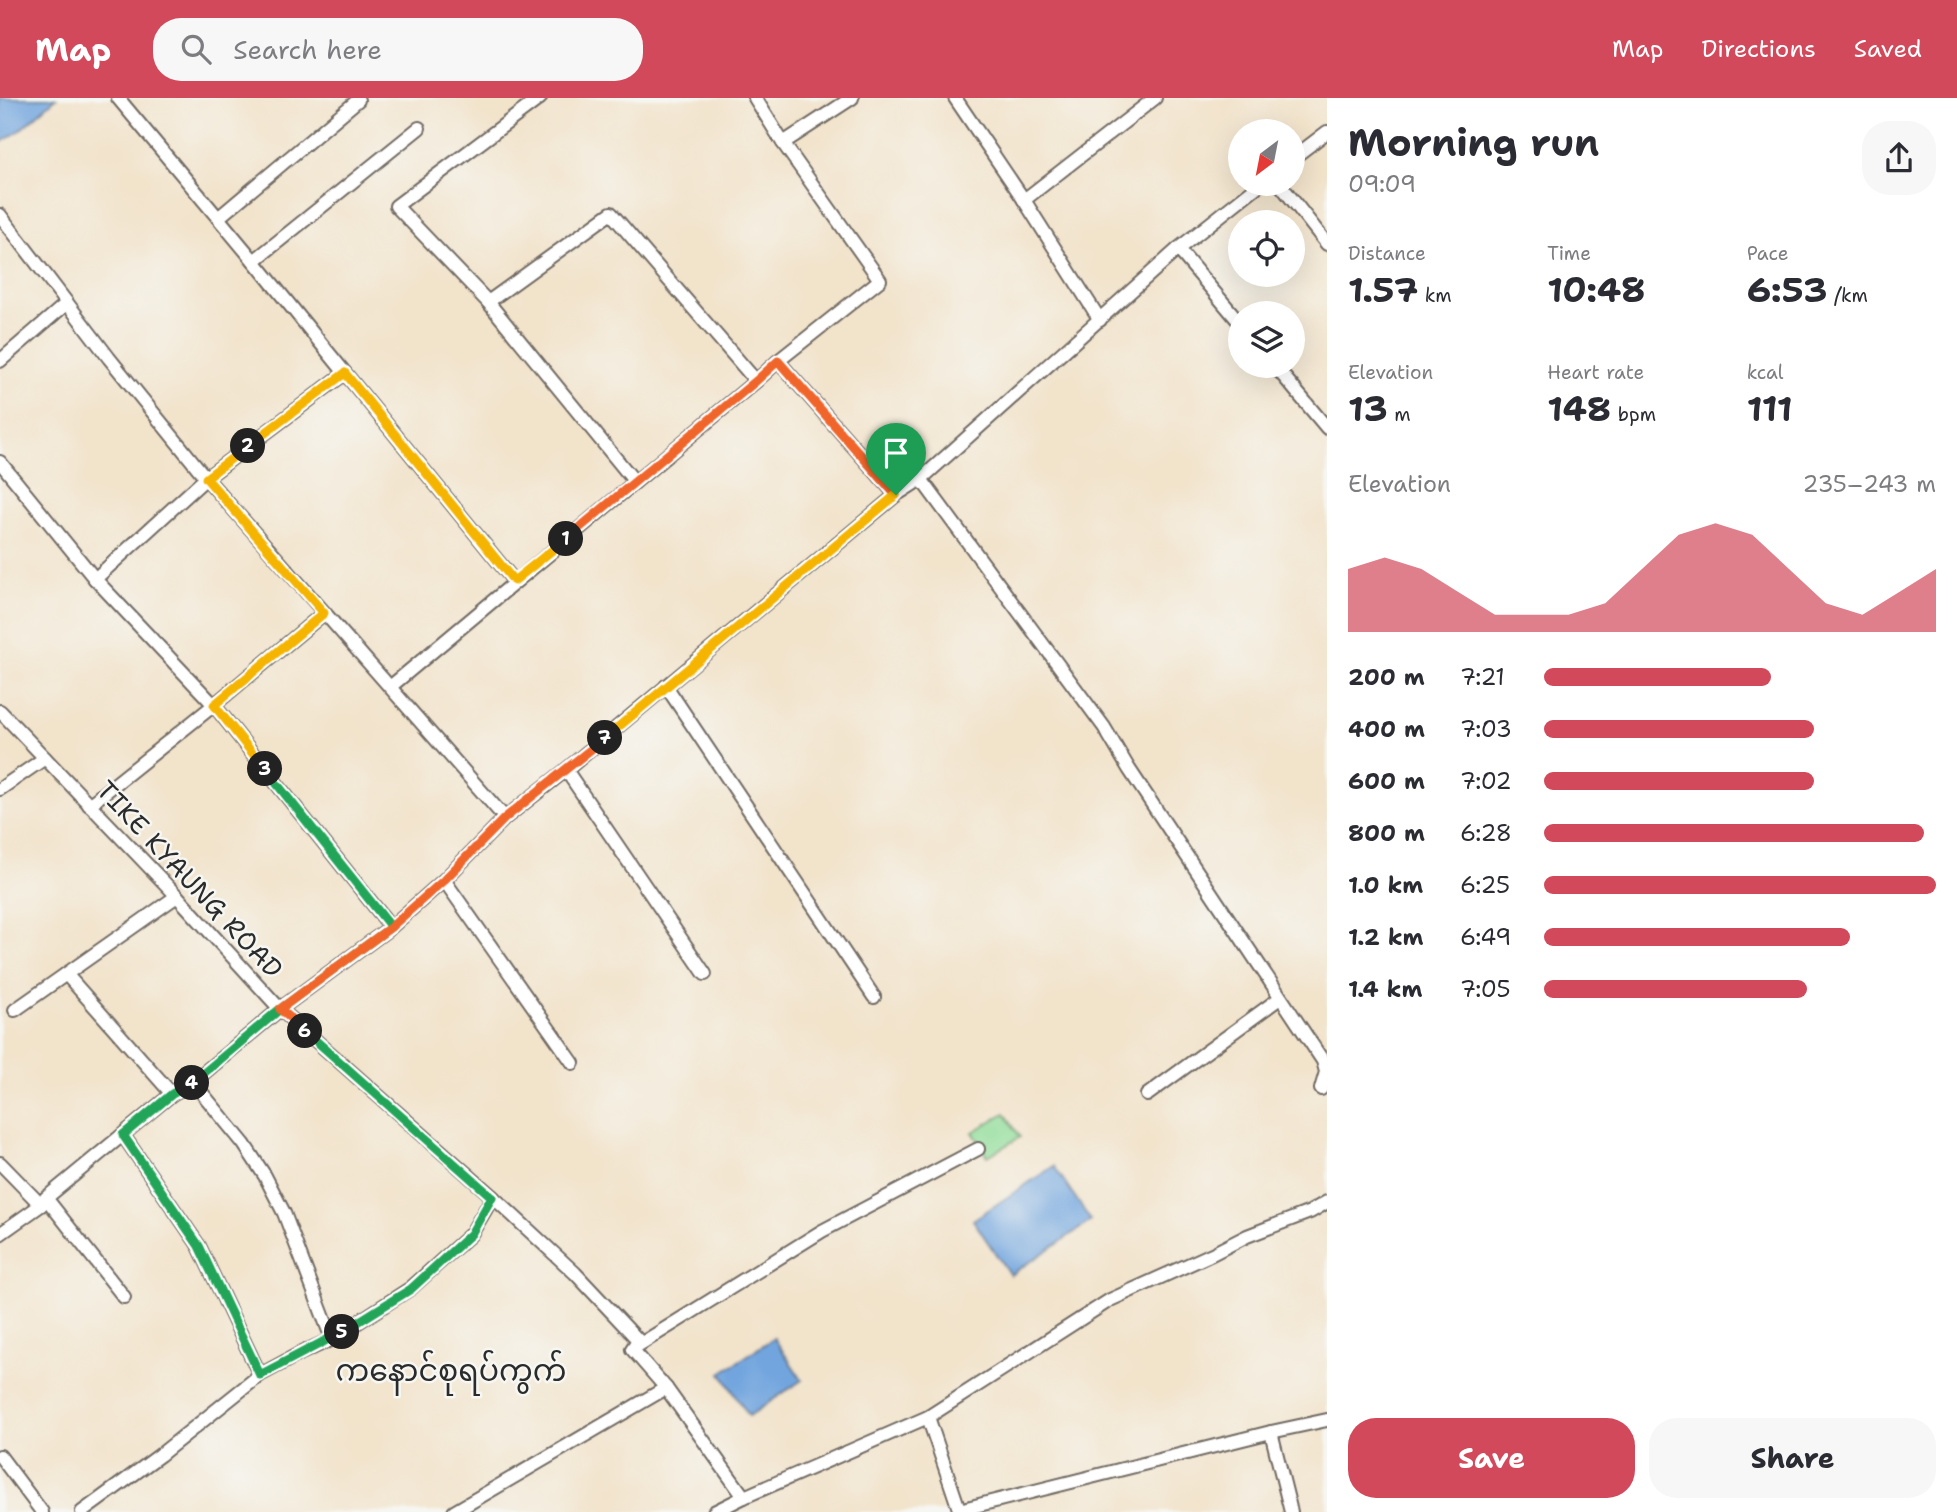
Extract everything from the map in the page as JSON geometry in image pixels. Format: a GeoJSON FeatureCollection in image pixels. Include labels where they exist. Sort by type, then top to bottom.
{"type":"FeatureCollection","features":[{"type":"Feature","properties":{"kind":"street"},"geometry":{"type":"LineString","coordinates":[[118,98],[514,581]]}},
{"type":"Feature","properties":{"kind":"street"},"geometry":{"type":"LineString","coordinates":[[540,98],[396,206],[488,302],[635,482]]}},
{"type":"Feature","properties":{"kind":"street"},"geometry":{"type":"LineString","coordinates":[[390,687],[778,361],[880,280],[783,143],[755,98]]}},
{"type":"Feature","properties":{"kind":"street"},"geometry":{"type":"LineString","coordinates":[[783,143],[852,98]]}},
{"type":"Feature","properties":{"kind":"street"},"geometry":{"type":"LineString","coordinates":[[955,98],[1100,320]]}},
{"type":"Feature","properties":{"kind":"street"},"geometry":{"type":"LineString","coordinates":[[1024,200],[1155,98]]}},
{"type":"Feature","properties":{"kind":"street"},"geometry":{"type":"LineString","coordinates":[[218,218],[358,100]]}},
{"type":"Feature","properties":{"kind":"street"},"geometry":{"type":"LineString","coordinates":[[254,261],[419,128]]}},
{"type":"Feature","properties":{"kind":"street"},"geometry":{"type":"LineString","coordinates":[[1306,148],[1327,132]]}},
{"type":"Feature","properties":{"kind":"street"},"geometry":{"type":"LineString","coordinates":[[0,1234],[44,1202],[172,1094],[193,1082],[280,1009],[391,927],[444,880],[505,818],[896,495],[921,480],[1178,248],[1245,196]]}},
{"type":"Feature","properties":{"kind":"street"},"geometry":{"type":"LineString","coordinates":[[1289,196],[1327,244]]}},
{"type":"Feature","properties":{"kind":"street"},"geometry":{"type":"LineString","coordinates":[[488,302],[611,213],[756,381]]}},
{"type":"Feature","properties":{"kind":"street"},"geometry":{"type":"LineString","coordinates":[[0,215],[109,358],[206,478],[505,818]]}},
{"type":"Feature","properties":{"kind":"street"},"geometry":{"type":"LineString","coordinates":[[1178,248],[1228,308]]}},
{"type":"Feature","properties":{"kind":"street"},"geometry":{"type":"LineString","coordinates":[[0,361],[67,303]]}},
{"type":"Feature","properties":{"kind":"street"},"geometry":{"type":"LineString","coordinates":[[778,361],[896,495]]}},
{"type":"Feature","properties":{"kind":"street"},"geometry":{"type":"LineString","coordinates":[[95,579],[206,478],[345,373]]}},
{"type":"Feature","properties":{"kind":"street"},"geometry":{"type":"LineString","coordinates":[[1285,378],[1327,428]]}},
{"type":"Feature","properties":{"kind":"street"},"geometry":{"type":"LineString","coordinates":[[0,462],[95,579],[214,705],[391,927]]}},
{"type":"Feature","properties":{"kind":"street"},"geometry":{"type":"LineString","coordinates":[[921,480],[1104,727],[1129,769],[1323,1061],[1326,1072],[1321,1089]]}},
{"type":"Feature","properties":{"kind":"street"},"geometry":{"type":"LineString","coordinates":[[89,805],[324,613]]}},
{"type":"Feature","properties":{"kind":"street"},"geometry":{"type":"LineString","coordinates":[[666,686],[874,997]]}},
{"type":"Feature","properties":{"kind":"street","name":"TIKE KYAUNG ROAD"},"geometry":{"type":"LineString","coordinates":[[0,712],[177,896],[280,1009],[575,1273],[638,1340],[632,1349],[666,1388],[744,1497]]}},
{"type":"Feature","properties":{"kind":"street"},"geometry":{"type":"LineString","coordinates":[[0,789],[45,758]]}},
{"type":"Feature","properties":{"kind":"street"},"geometry":{"type":"LineString","coordinates":[[566,770],[705,974]]}},
{"type":"Feature","properties":{"kind":"street"},"geometry":{"type":"LineString","coordinates":[[444,880],[573,1063]]}},
{"type":"Feature","properties":{"kind":"street"},"geometry":{"type":"LineString","coordinates":[[15,1010],[177,896]]}},
{"type":"Feature","properties":{"kind":"street"},"geometry":{"type":"LineString","coordinates":[[66,974],[172,1094]]}},
{"type":"Feature","properties":{"kind":"street"},"geometry":{"type":"LineString","coordinates":[[1147,1095],[1280,998]]}},
{"type":"Feature","properties":{"kind":"street"},"geometry":{"type":"LineString","coordinates":[[193,1082],[244,1144],[265,1176],[284,1213],[332,1339]]}},
{"type":"Feature","properties":{"kind":"street"},"geometry":{"type":"LineString","coordinates":[[123,1135],[199,1246],[260,1375]]}},
{"type":"Feature","properties":{"kind":"street"},"geometry":{"type":"LineString","coordinates":[[632,1349],[822,1231],[978,1149]]}},
{"type":"Feature","properties":{"kind":"street"},"geometry":{"type":"LineString","coordinates":[[0,1163],[44,1202],[124,1297]]}},
{"type":"Feature","properties":{"kind":"street"},"geometry":{"type":"LineString","coordinates":[[82,1512],[160,1455],[260,1375],[332,1339],[411,1289],[471,1234],[492,1197]]}},
{"type":"Feature","properties":{"kind":"street"},"geometry":{"type":"LineString","coordinates":[[714,1512],[928,1417],[1110,1300],[1247,1236],[1310,1212],[1327,1202]]}},
{"type":"Feature","properties":{"kind":"street"},"geometry":{"type":"LineString","coordinates":[[454,1512],[666,1388]]}},
{"type":"Feature","properties":{"kind":"street"},"geometry":{"type":"LineString","coordinates":[[928,1417],[960,1511],[1327,1420]]}},
{"type":"Feature","properties":{"kind":"street"},"geometry":{"type":"LineString","coordinates":[[1271,1432],[1291,1512]]}},
{"type":"Feature","properties":{"kind":"street"},"geometry":{"type":"LineString","coordinates":[[0,1456],[42,1512]]}},
{"type":"Feature","properties":{"kind":"green space"},"geometry":{"type":"Polygon","coordinates":[[[1005,1113],[1020,1137],[988,1156],[973,1132],[1005,1113]]]}},
{"type":"Feature","properties":{"kind":"water"},"geometry":{"type":"Polygon","coordinates":[[[0,98],[56,98],[19,131],[0,143],[0,98]]]}},
{"type":"Feature","properties":{"kind":"water"},"geometry":{"type":"Polygon","coordinates":[[[1054,1166],[1091,1221],[1010,1275],[973,1220],[1054,1166]]]}},
{"type":"Feature","properties":{"kind":"water"},"geometry":{"type":"Polygon","coordinates":[[[774,1338],[802,1380],[749,1416],[721,1373],[774,1338]]]}},
{"type":"Feature","properties":{"kind":"district","name":"ကနောင်စုရပ်ကွက်"},"geometry":{"type":"Point","coordinates":[451,1370]}},
{"type":"Feature","properties":{"kind":"route"},"geometry":{"type":"LineString","coordinates":[[896,495],[505,818],[444,880],[391,927],[336,968],[280,1009],[492,1197],[471,1234],[411,1289],[332,1339],[260,1375],[199,1246],[123,1135],[172,1094],[193,1082],[280,1009],[391,927],[214,705],[324,613],[206,478],[345,373],[514,581],[778,361],[896,495]]}}]}
